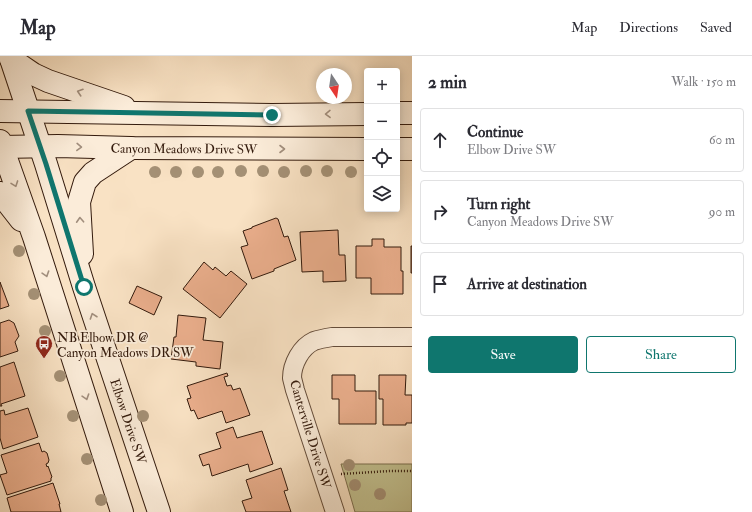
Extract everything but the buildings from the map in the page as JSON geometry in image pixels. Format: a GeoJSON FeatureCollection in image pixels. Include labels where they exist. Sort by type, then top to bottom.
{"type":"FeatureCollection","features":[{"type":"Feature","properties":{"kind":"main road","name":"Elbow Drive SW"},"geometry":{"type":"LineString","coordinates":[[11,58],[84,287],[159,512]]}},
{"type":"Feature","properties":{"kind":"main road"},"geometry":{"type":"LineString","coordinates":[[11,58],[32,74],[48,81],[144,113]]}},
{"type":"Feature","properties":{"kind":"main road"},"geometry":{"type":"LineString","coordinates":[[0,111],[272,115],[364,114]]}},
{"type":"Feature","properties":{"kind":"main road"},"geometry":{"type":"LineString","coordinates":[[400,113],[412,113]]}},
{"type":"Feature","properties":{"kind":"main road"},"geometry":{"type":"LineString","coordinates":[[1,145],[34,236],[122,512]]}},
{"type":"Feature","properties":{"kind":"main road","name":"Canyon Meadows Drive SW"},"geometry":{"type":"LineString","coordinates":[[1,145],[131,148],[364,149]]}},
{"type":"Feature","properties":{"kind":"main road"},"geometry":{"type":"LineString","coordinates":[[84,287],[79,202],[85,182],[93,173],[131,148]]}},
{"type":"Feature","properties":{"kind":"main road"},"geometry":{"type":"LineString","coordinates":[[400,149],[412,149]]}},
{"type":"Feature","properties":{"kind":"main road"},"geometry":{"type":"LineString","coordinates":[[0,193],[34,236]]}},
{"type":"Feature","properties":{"kind":"street","name":"Canterville Drive SW"},"geometry":{"type":"LineString","coordinates":[[335,512],[295,390],[292,378],[294,365],[300,354],[313,341],[332,337],[412,337]]}},
{"type":"Feature","properties":{"kind":"path"},"geometry":{"type":"LineString","coordinates":[[325,479],[340,474],[412,471]]}},
{"type":"Feature","properties":{"kind":"shaded area"},"geometry":{"type":"Polygon","coordinates":[[[341,464],[412,464],[412,512],[355,512],[341,464]]]}},
{"type":"Feature","properties":{"kind":"place","name":"NB Elbow DR @ Canyon Meadows DR SW"},"geometry":{"type":"Point","coordinates":[44,359]}},
{"type":"Feature","properties":{"kind":"route"},"geometry":{"type":"LineString","coordinates":[[84,287],[28,111],[272,115]]}}]}
